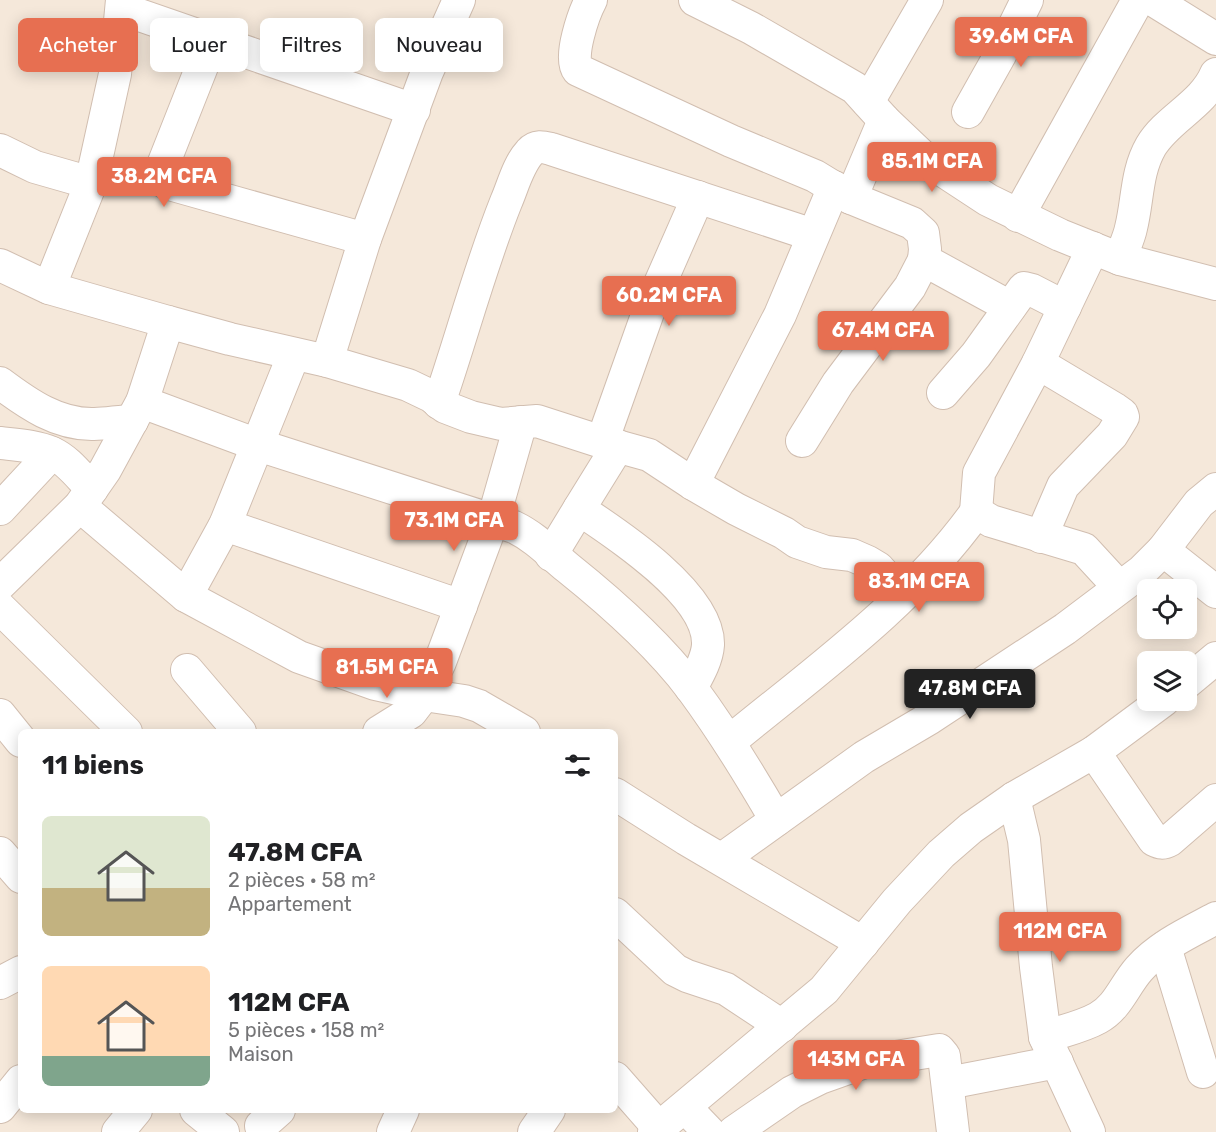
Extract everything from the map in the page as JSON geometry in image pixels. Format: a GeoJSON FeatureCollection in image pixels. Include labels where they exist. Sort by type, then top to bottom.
{"type":"FeatureCollection","features":[{"type":"Feature","properties":{"kind":"street"},"geometry":{"type":"LineString","coordinates":[[327,361],[365,239],[435,52],[459,0]]}},
{"type":"Feature","properties":{"kind":"street"},"geometry":{"type":"LineString","coordinates":[[591,0],[578,39],[575,64],[578,70],[731,141],[815,176],[842,193],[918,226],[923,233],[926,249],[924,260],[910,287],[838,383],[802,441]]}},
{"type":"Feature","properties":{"kind":"street"},"geometry":{"type":"LineString","coordinates":[[695,0],[751,28],[855,88],[924,158],[987,200],[1018,216],[1107,253],[1216,284]]}},
{"type":"Feature","properties":{"kind":"street"},"geometry":{"type":"LineString","coordinates":[[693,484],[780,315],[813,235],[842,193],[876,111],[927,0]]}},
{"type":"Feature","properties":{"kind":"street"},"geometry":{"type":"LineString","coordinates":[[968,112],[1027,0]]}},
{"type":"Feature","properties":{"kind":"street"},"geometry":{"type":"LineString","coordinates":[[1018,216],[1138,0]]}},
{"type":"Feature","properties":{"kind":"street"},"geometry":{"type":"LineString","coordinates":[[1153,0],[1216,39]]}},
{"type":"Feature","properties":{"kind":"street"},"geometry":{"type":"LineString","coordinates":[[49,288],[91,183],[115,74],[122,4],[157,18]]}},
{"type":"Feature","properties":{"kind":"street"},"geometry":{"type":"LineString","coordinates":[[248,52],[414,110]]}},
{"type":"Feature","properties":{"kind":"street"},"geometry":{"type":"LineString","coordinates":[[199,72],[161,170],[163,182],[365,239]]}},
{"type":"Feature","properties":{"kind":"street"},"geometry":{"type":"LineString","coordinates":[[729,742],[846,646],[902,595],[939,559],[976,512],[979,473],[1065,307],[1107,253],[1131,228],[1139,179],[1149,149],[1162,130],[1204,94],[1211,86],[1216,74]]}},
{"type":"Feature","properties":{"kind":"street"},"geometry":{"type":"LineString","coordinates":[[439,403],[500,217],[519,171],[532,150],[539,146],[813,235]]}},
{"type":"Feature","properties":{"kind":"street"},"geometry":{"type":"LineString","coordinates":[[0,150],[35,167],[91,183]]}},
{"type":"Feature","properties":{"kind":"street"},"geometry":{"type":"LineString","coordinates":[[551,555],[579,509],[610,444],[651,304],[698,197]]}},
{"type":"Feature","properties":{"kind":"street"},"geometry":{"type":"LineString","coordinates":[[924,260],[1010,307]]}},
{"type":"Feature","properties":{"kind":"street"},"geometry":{"type":"LineString","coordinates":[[0,265],[49,288],[230,339],[327,361],[408,385],[431,396],[439,403],[471,417],[495,424],[537,421],[547,423],[655,458],[693,484],[797,542],[813,549],[852,555],[868,562],[878,568],[902,595]]}},
{"type":"Feature","properties":{"kind":"street"},"geometry":{"type":"LineString","coordinates":[[943,393],[1000,324],[1024,288],[1065,307]]}},
{"type":"Feature","properties":{"kind":"street"},"geometry":{"type":"LineString","coordinates":[[0,584],[86,497],[105,470],[137,412],[168,322]]}},
{"type":"Feature","properties":{"kind":"street"},"geometry":{"type":"LineString","coordinates":[[186,596],[225,525],[294,354]]}},
{"type":"Feature","properties":{"kind":"street"},"geometry":{"type":"LineString","coordinates":[[1038,363],[1123,416],[1112,435],[1063,486],[1041,537]]}},
{"type":"Feature","properties":{"kind":"street"},"geometry":{"type":"LineString","coordinates":[[0,383],[37,409],[69,421],[94,424],[137,412],[258,445],[521,530],[588,584],[641,632],[691,688],[729,742],[776,820]]}},
{"type":"Feature","properties":{"kind":"street"},"geometry":{"type":"LineString","coordinates":[[386,729],[411,712],[424,695],[440,662],[492,520],[521,422]]}},
{"type":"Feature","properties":{"kind":"street"},"geometry":{"type":"LineString","coordinates":[[0,443],[39,448],[52,453],[66,463],[86,497],[186,596],[299,657],[375,684],[464,701],[479,706],[519,729]]}},
{"type":"Feature","properties":{"kind":"street"},"geometry":{"type":"LineString","coordinates":[[0,509],[52,453]]}},
{"type":"Feature","properties":{"kind":"street"},"geometry":{"type":"LineString","coordinates":[[722,859],[864,757],[930,718],[1065,629],[1142,571],[1163,550],[1199,503],[1216,489]]}},
{"type":"Feature","properties":{"kind":"street"},"geometry":{"type":"LineString","coordinates":[[579,509],[642,554],[680,588],[700,615],[706,629],[708,645],[704,662],[691,688]]}},
{"type":"Feature","properties":{"kind":"street"},"geometry":{"type":"LineString","coordinates":[[976,512],[991,521],[1084,549],[1119,587]]}},
{"type":"Feature","properties":{"kind":"street"},"geometry":{"type":"LineString","coordinates":[[225,525],[461,606]]}},
{"type":"Feature","properties":{"kind":"street"},"geometry":{"type":"LineString","coordinates":[[1163,550],[1216,592]]}},
{"type":"Feature","properties":{"kind":"street"},"geometry":{"type":"LineString","coordinates":[[0,608],[123,729]]}},
{"type":"Feature","properties":{"kind":"street"},"geometry":{"type":"LineString","coordinates":[[1197,674],[1216,658]]}},
{"type":"Feature","properties":{"kind":"street"},"geometry":{"type":"LineString","coordinates":[[187,670],[237,729]]}},
{"type":"Feature","properties":{"kind":"street"},"geometry":{"type":"LineString","coordinates":[[618,1082],[656,1130],[824,990],[897,901],[941,854],[971,828],[1014,798],[1094,752],[1149,711]]}},
{"type":"Feature","properties":{"kind":"street"},"geometry":{"type":"LineString","coordinates":[[0,715],[18,737]]}},
{"type":"Feature","properties":{"kind":"street"},"geometry":{"type":"LineString","coordinates":[[1094,752],[1154,840],[1159,843],[1170,840],[1216,800]]}},
{"type":"Feature","properties":{"kind":"street"},"geometry":{"type":"LineString","coordinates":[[1014,798],[1024,840],[1037,978],[1051,1050],[1089,1132]]}},
{"type":"Feature","properties":{"kind":"street"},"geometry":{"type":"LineString","coordinates":[[619,807],[722,859],[863,944]]}},
{"type":"Feature","properties":{"kind":"street"},"geometry":{"type":"LineString","coordinates":[[0,853],[18,874]]}},
{"type":"Feature","properties":{"kind":"street"},"geometry":{"type":"LineString","coordinates":[[618,917],[675,970],[726,988],[782,1026]]}},
{"type":"Feature","properties":{"kind":"street"},"geometry":{"type":"LineString","coordinates":[[948,1083],[1051,1050],[1116,1004],[1138,970],[1166,947],[1216,918]]}},
{"type":"Feature","properties":{"kind":"street"},"geometry":{"type":"LineString","coordinates":[[1166,947],[1203,1072]]}},
{"type":"Feature","properties":{"kind":"street"},"geometry":{"type":"LineString","coordinates":[[734,1132],[806,1084],[865,1062],[939,1050],[944,1056],[953,1132]]}},
{"type":"Feature","properties":{"kind":"street"},"geometry":{"type":"LineString","coordinates":[[0,1107],[18,1085]]}},
{"type":"Feature","properties":{"kind":"street"},"geometry":{"type":"LineString","coordinates":[[685,1107],[709,1132]]}},
{"type":"Feature","properties":{"kind":"street"},"geometry":{"type":"LineString","coordinates":[[118,1132],[134,1113]]}},
{"type":"Feature","properties":{"kind":"street"},"geometry":{"type":"LineString","coordinates":[[200,1113],[223,1132]]}},
{"type":"Feature","properties":{"kind":"street"},"geometry":{"type":"LineString","coordinates":[[393,1132],[402,1113]]}},
{"type":"Feature","properties":{"kind":"shaded area"},"geometry":{"type":"Polygon","coordinates":[[[0,0],[1216,0],[1216,1132],[0,1132],[0,0]]]}}]}
